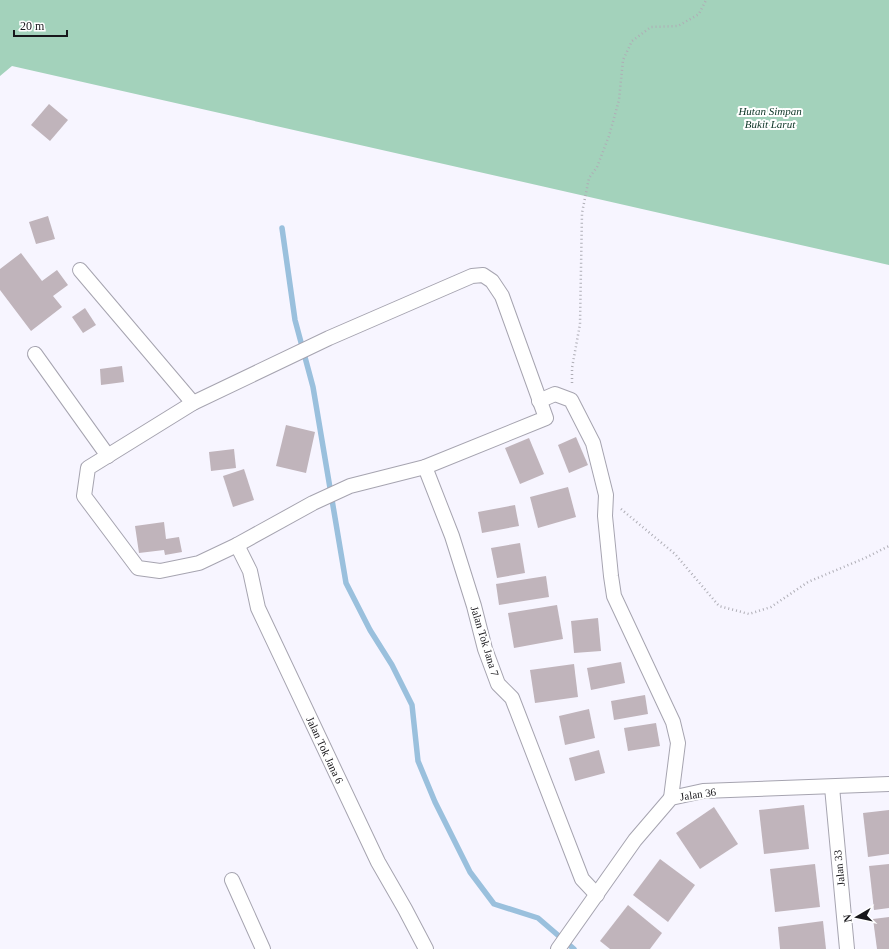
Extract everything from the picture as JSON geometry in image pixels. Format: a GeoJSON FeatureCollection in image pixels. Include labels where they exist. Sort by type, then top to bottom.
{"type":"FeatureCollection","features":[{"type":"Feature","properties":{"kind":"street"},"geometry":{"type":"LineString","coordinates":[[80,270],[193,403]]}},
{"type":"Feature","properties":{"kind":"street"},"geometry":{"type":"LineString","coordinates":[[483,275],[492,281],[502,296],[546,418],[425,467],[350,486],[237,545],[199,563],[160,571],[138,568],[84,496],[88,468],[193,403],[329,338],[472,276],[483,275]]}},
{"type":"Feature","properties":{"kind":"street"},"geometry":{"type":"LineString","coordinates":[[34,354],[108,456]]}},
{"type":"Feature","properties":{"kind":"street"},"geometry":{"type":"LineString","coordinates":[[539,401],[555,394],[572,400],[592,443],[606,495],[605,516],[614,596],[673,722],[678,743],[671,798]]}},
{"type":"Feature","properties":{"kind":"street","name":"Jalan Tok Jana 7"},"geometry":{"type":"LineString","coordinates":[[425,467],[452,536],[474,606],[485,649],[498,684],[512,698],[582,879],[597,896]]}},
{"type":"Feature","properties":{"kind":"street","name":"Jalan Tok Jana 6"},"geometry":{"type":"LineString","coordinates":[[237,545],[250,571],[258,608],[378,862],[406,909],[426,949]]}},
{"type":"Feature","properties":{"kind":"street","name":"Jalan 36"},"geometry":{"type":"LineString","coordinates":[[558,949],[568,933],[597,896],[635,840],[671,798],[703,791],[889,784]]}},
{"type":"Feature","properties":{"kind":"street","name":"Jalan 33"},"geometry":{"type":"LineString","coordinates":[[832,787],[847,949]]}},
{"type":"Feature","properties":{"kind":"street"},"geometry":{"type":"LineString","coordinates":[[232,880],[263,949]]}},
{"type":"Feature","properties":{"kind":"path"},"geometry":{"type":"LineString","coordinates":[[572,400],[572,368],[580,324],[582,213],[589,178],[597,167],[609,136],[619,100],[623,60],[632,41],[651,27],[678,26],[699,14],[706,0]]}},
{"type":"Feature","properties":{"kind":"path"},"geometry":{"type":"LineString","coordinates":[[606,495],[675,554],[719,606],[749,614],[771,607],[808,582],[866,558],[889,546]]}},
{"type":"Feature","properties":{"kind":"green space","name":"Hutan Simpan Bukit Larut"},"geometry":{"type":"Polygon","coordinates":[[[0,0],[889,0],[889,265],[12,66],[0,76],[0,0]]]}},
{"type":"Feature","properties":{"kind":"building"},"geometry":{"type":"Polygon","coordinates":[[[49,104],[68,120],[50,141],[31,125],[49,104]]]}},
{"type":"Feature","properties":{"kind":"building"},"geometry":{"type":"Polygon","coordinates":[[[48,216],[55,239],[36,244],[29,222],[48,216]]]}},
{"type":"Feature","properties":{"kind":"building"},"geometry":{"type":"Polygon","coordinates":[[[21,253],[42,281],[57,270],[68,285],[53,296],[62,307],[31,331],[0,290],[0,269],[21,253]]]}},
{"type":"Feature","properties":{"kind":"building"},"geometry":{"type":"Polygon","coordinates":[[[85,308],[96,325],[83,333],[72,317],[85,308]]]}},
{"type":"Feature","properties":{"kind":"building"},"geometry":{"type":"Polygon","coordinates":[[[122,366],[124,382],[101,385],[100,369],[122,366]]]}},
{"type":"Feature","properties":{"kind":"building"},"geometry":{"type":"Polygon","coordinates":[[[286,425],[315,432],[306,473],[276,466],[286,425]]]}},
{"type":"Feature","properties":{"kind":"building"},"geometry":{"type":"Polygon","coordinates":[[[576,437],[588,465],[569,473],[558,445],[576,437]]]}},
{"type":"Feature","properties":{"kind":"building"},"geometry":{"type":"Polygon","coordinates":[[[529,438],[544,474],[520,484],[505,448],[529,438]]]}},
{"type":"Feature","properties":{"kind":"building"},"geometry":{"type":"Polygon","coordinates":[[[234,449],[236,468],[211,471],[209,452],[234,449]]]}},
{"type":"Feature","properties":{"kind":"building"},"geometry":{"type":"Polygon","coordinates":[[[244,469],[254,500],[233,507],[223,476],[244,469]]]}},
{"type":"Feature","properties":{"kind":"building"},"geometry":{"type":"Polygon","coordinates":[[[568,487],[576,517],[538,528],[530,497],[568,487]]]}},
{"type":"Feature","properties":{"kind":"building"},"geometry":{"type":"Polygon","coordinates":[[[515,505],[519,526],[482,533],[478,512],[515,505]]]}},
{"type":"Feature","properties":{"kind":"building"},"geometry":{"type":"Polygon","coordinates":[[[164,522],[166,539],[179,537],[182,552],[165,555],[164,550],[139,553],[135,526],[164,522]]]}},
{"type":"Feature","properties":{"kind":"building"},"geometry":{"type":"Polygon","coordinates":[[[520,543],[525,573],[497,578],[491,548],[520,543]]]}},
{"type":"Feature","properties":{"kind":"building"},"geometry":{"type":"Polygon","coordinates":[[[546,576],[549,597],[499,605],[496,584],[546,576]]]}},
{"type":"Feature","properties":{"kind":"building"},"geometry":{"type":"Polygon","coordinates":[[[557,605],[563,639],[514,648],[508,613],[557,605]]]}},
{"type":"Feature","properties":{"kind":"building"},"geometry":{"type":"Polygon","coordinates":[[[598,618],[601,651],[574,653],[571,621],[598,618]]]}},
{"type":"Feature","properties":{"kind":"building"},"geometry":{"type":"Polygon","coordinates":[[[621,662],[625,683],[591,690],[587,668],[621,662]]]}},
{"type":"Feature","properties":{"kind":"building"},"geometry":{"type":"Polygon","coordinates":[[[574,664],[578,697],[535,703],[530,670],[574,664]]]}},
{"type":"Feature","properties":{"kind":"building"},"geometry":{"type":"Polygon","coordinates":[[[645,695],[648,714],[614,720],[611,701],[645,695]]]}},
{"type":"Feature","properties":{"kind":"building"},"geometry":{"type":"Polygon","coordinates":[[[589,709],[595,738],[565,745],[559,716],[589,709]]]}},
{"type":"Feature","properties":{"kind":"building"},"geometry":{"type":"Polygon","coordinates":[[[656,723],[660,746],[628,751],[624,728],[656,723]]]}},
{"type":"Feature","properties":{"kind":"building"},"geometry":{"type":"Polygon","coordinates":[[[599,750],[605,773],[575,781],[569,758],[599,750]]]}},
{"type":"Feature","properties":{"kind":"building"},"geometry":{"type":"Polygon","coordinates":[[[804,805],[809,849],[764,854],[759,810],[804,805]]]}},
{"type":"Feature","properties":{"kind":"building"},"geometry":{"type":"Polygon","coordinates":[[[714,807],[738,844],[700,869],[676,833],[714,807]]]}},
{"type":"Feature","properties":{"kind":"building"},"geometry":{"type":"Polygon","coordinates":[[[889,810],[889,854],[868,857],[863,813],[889,810]]]}},
{"type":"Feature","properties":{"kind":"building"},"geometry":{"type":"Polygon","coordinates":[[[660,859],[695,885],[668,922],[633,895],[660,859]]]}},
{"type":"Feature","properties":{"kind":"building"},"geometry":{"type":"Polygon","coordinates":[[[815,864],[820,907],[775,912],[770,869],[815,864]]]}},
{"type":"Feature","properties":{"kind":"building"},"geometry":{"type":"Polygon","coordinates":[[[889,864],[889,908],[874,910],[869,866],[889,864]]]}},
{"type":"Feature","properties":{"kind":"building"},"geometry":{"type":"Polygon","coordinates":[[[628,905],[662,933],[650,949],[610,949],[600,941],[628,905]]]}},
{"type":"Feature","properties":{"kind":"building"},"geometry":{"type":"Polygon","coordinates":[[[889,917],[889,949],[877,949],[873,919],[889,917]]]}},
{"type":"Feature","properties":{"kind":"building"},"geometry":{"type":"Polygon","coordinates":[[[823,921],[826,949],[780,949],[778,927],[823,921]]]}},
{"type":"Feature","properties":{"kind":"waterway"},"geometry":{"type":"LineString","coordinates":[[282,228],[295,320],[313,387],[346,583],[370,630],[392,665],[412,705],[418,761],[435,802],[470,872],[494,904],[538,918],[574,949]]}}]}
